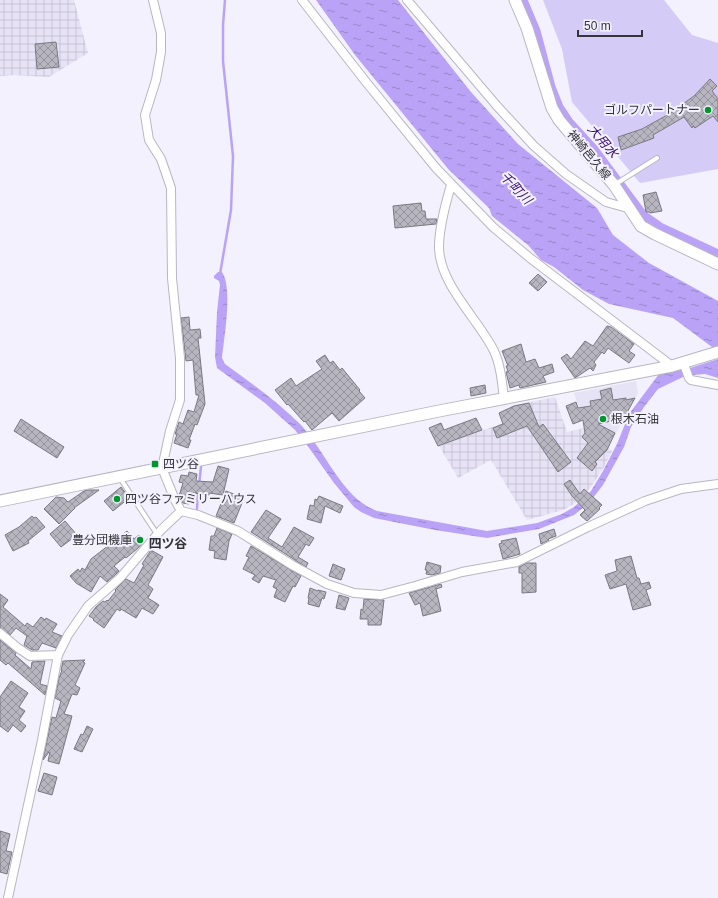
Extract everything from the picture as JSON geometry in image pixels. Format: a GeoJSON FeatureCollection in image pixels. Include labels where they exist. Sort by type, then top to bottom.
{"type":"FeatureCollection","features":[{"type":"Feature","properties":{"kind":"street"},"geometry":{"type":"LineString","coordinates":[[153,0],[161,33],[161,52],[156,80],[145,115],[149,140],[161,159],[170,188],[172,278],[180,358],[180,400],[170,431],[162,468],[181,511],[198,515],[238,531],[292,565],[327,584],[354,593],[381,595],[462,572],[517,562],[645,501],[681,490],[718,484]]}},
{"type":"Feature","properties":{"kind":"street"},"geometry":{"type":"LineString","coordinates":[[302,0],[366,82],[452,185],[493,227],[530,258],[672,366]]}},
{"type":"Feature","properties":{"kind":"street"},"geometry":{"type":"LineString","coordinates":[[407,0],[497,106],[534,146],[566,174],[606,202],[631,209]]}},
{"type":"Feature","properties":{"kind":"street","name":"神崎邑久線"},"geometry":{"type":"LineString","coordinates":[[515,0],[527,28],[552,108],[559,120],[617,183],[641,226],[718,264]]}},
{"type":"Feature","properties":{"kind":"street"},"geometry":{"type":"LineString","coordinates":[[452,185],[446,202],[439,248],[442,264],[446,276],[455,292],[494,351],[500,364],[504,399]]}},
{"type":"Feature","properties":{"kind":"street"},"geometry":{"type":"LineString","coordinates":[[0,501],[683,364],[716,353]]}},
{"type":"Feature","properties":{"kind":"street"},"geometry":{"type":"LineString","coordinates":[[683,364],[691,380],[718,385]]}},
{"type":"Feature","properties":{"kind":"street"},"geometry":{"type":"LineString","coordinates":[[8,898],[42,740],[58,656],[68,635],[88,606],[120,578],[158,534],[181,511]]}},
{"type":"Feature","properties":{"kind":"street"},"geometry":{"type":"LineString","coordinates":[[0,633],[30,656],[58,656]]}},
{"type":"Feature","properties":{"kind":"lane"},"geometry":{"type":"LineString","coordinates":[[617,183],[657,158]]}},
{"type":"Feature","properties":{"kind":"lane"},"geometry":{"type":"LineString","coordinates":[[119,477],[158,534]]}},
{"type":"Feature","properties":{"kind":"shaded area"},"geometry":{"type":"Polygon","coordinates":[[[0,0],[74,0],[88,53],[49,77],[15,75],[0,76],[0,0]]]}},
{"type":"Feature","properties":{"kind":"shaded area","name":"ゴルフパートナー"},"geometry":{"type":"Polygon","coordinates":[[[543,0],[664,0],[692,35],[718,43],[718,169],[640,183],[572,102],[562,49],[543,0]]]}},
{"type":"Feature","properties":{"kind":"shaded area","name":"根木石油"},"geometry":{"type":"Polygon","coordinates":[[[636,381],[638,393],[609,446],[585,428],[574,393],[636,381]]]}},
{"type":"Feature","properties":{"kind":"shaded area"},"geometry":{"type":"Polygon","coordinates":[[[555,397],[567,432],[584,428],[612,451],[591,487],[576,503],[563,510],[527,520],[491,460],[458,478],[439,446],[517,418],[511,406],[555,397]]]}},
{"type":"Feature","properties":{"kind":"water","name":"千町川"},"geometry":{"type":"Polygon","coordinates":[[[316,0],[398,0],[471,92],[518,144],[597,208],[613,235],[649,263],[718,301],[718,355],[712,347],[673,318],[609,304],[583,290],[554,267],[541,260],[528,245],[492,216],[489,208],[449,170],[355,55],[316,0]]]}},
{"type":"Feature","properties":{"kind":"water"},"geometry":{"type":"Polygon","coordinates":[[[218,272],[222,272],[227,289],[227,314],[222,358],[225,364],[274,401],[301,425],[344,485],[365,505],[377,511],[487,531],[537,523],[562,514],[574,507],[591,491],[617,444],[629,414],[659,374],[690,368],[718,359],[718,378],[705,374],[693,375],[683,377],[658,389],[631,427],[624,447],[603,485],[589,503],[574,515],[539,529],[487,538],[374,518],[354,507],[334,483],[295,430],[265,403],[217,368],[215,357],[220,285],[219,281],[214,278],[214,276],[218,272]]]}},
{"type":"Feature","properties":{"kind":"building"},"geometry":{"type":"Polygon","coordinates":[[[56,42],[59,67],[37,69],[35,44],[56,42]]]}},
{"type":"Feature","properties":{"kind":"building"},"geometry":{"type":"Polygon","coordinates":[[[710,79],[717,86],[712,91],[718,99],[718,122],[713,116],[695,128],[693,126],[692,128],[684,117],[653,135],[654,138],[621,150],[618,137],[642,129],[669,114],[694,96],[710,79]]]}},
{"type":"Feature","properties":{"kind":"building"},"geometry":{"type":"Polygon","coordinates":[[[656,192],[662,211],[650,213],[646,212],[643,195],[656,192]]]}},
{"type":"Feature","properties":{"kind":"building"},"geometry":{"type":"Polygon","coordinates":[[[421,203],[422,211],[425,211],[426,219],[437,219],[436,224],[395,228],[393,206],[421,203]]]}},
{"type":"Feature","properties":{"kind":"building"},"geometry":{"type":"Polygon","coordinates":[[[538,274],[547,282],[538,291],[529,283],[538,274]]]}},
{"type":"Feature","properties":{"kind":"building"},"geometry":{"type":"Polygon","coordinates":[[[189,317],[190,330],[200,329],[201,338],[198,338],[205,404],[197,425],[195,424],[189,440],[191,440],[188,448],[174,443],[179,422],[183,424],[188,410],[194,412],[199,395],[196,395],[193,360],[186,361],[181,318],[189,317]]]}},
{"type":"Feature","properties":{"kind":"building"},"geometry":{"type":"Polygon","coordinates":[[[607,326],[611,327],[634,344],[629,351],[635,355],[629,363],[608,348],[604,354],[602,352],[594,362],[596,365],[593,371],[590,368],[575,378],[561,358],[567,354],[571,359],[585,341],[593,346],[607,326]]]}},
{"type":"Feature","properties":{"kind":"building"},"geometry":{"type":"Polygon","coordinates":[[[521,344],[526,362],[535,359],[539,368],[552,364],[554,372],[543,376],[546,382],[520,388],[519,385],[510,388],[506,372],[508,371],[506,366],[508,366],[502,351],[521,344]]]}},
{"type":"Feature","properties":{"kind":"building"},"geometry":{"type":"Polygon","coordinates":[[[325,355],[330,363],[333,361],[340,370],[342,368],[365,398],[339,421],[332,413],[312,430],[288,404],[287,405],[275,390],[291,378],[296,386],[322,369],[316,361],[325,355]]]}},
{"type":"Feature","properties":{"kind":"building"},"geometry":{"type":"Polygon","coordinates":[[[485,385],[486,393],[471,396],[470,388],[485,385]]]}},
{"type":"Feature","properties":{"kind":"building","name":"根木石油"},"geometry":{"type":"Polygon","coordinates":[[[611,388],[613,400],[635,398],[624,418],[598,424],[615,433],[607,450],[595,462],[597,464],[592,471],[577,458],[588,443],[582,437],[585,433],[583,420],[573,424],[566,406],[576,402],[578,408],[591,406],[590,401],[602,399],[600,391],[611,388]]]}},
{"type":"Feature","properties":{"kind":"building"},"geometry":{"type":"Polygon","coordinates":[[[529,403],[539,427],[543,424],[571,462],[558,472],[527,426],[497,438],[493,428],[503,424],[499,413],[514,406],[529,403]]]}},
{"type":"Feature","properties":{"kind":"building"},"geometry":{"type":"Polygon","coordinates":[[[476,418],[482,430],[438,446],[429,428],[441,423],[444,430],[476,418]]]}},
{"type":"Feature","properties":{"kind":"building"},"geometry":{"type":"Polygon","coordinates":[[[21,419],[64,447],[57,458],[14,431],[21,419]]]}},
{"type":"Feature","properties":{"kind":"building"},"geometry":{"type":"Polygon","coordinates":[[[218,466],[229,469],[223,495],[193,493],[189,504],[183,503],[179,496],[183,483],[179,482],[181,475],[188,476],[189,472],[197,474],[196,481],[213,482],[218,466]]]}},
{"type":"Feature","properties":{"kind":"building"},"geometry":{"type":"Polygon","coordinates":[[[570,480],[580,494],[584,489],[602,505],[599,508],[600,509],[587,521],[580,515],[585,510],[572,496],[564,484],[570,480]]]}},
{"type":"Feature","properties":{"kind":"building","name":"四ツ谷ファミリーハウス"},"geometry":{"type":"Polygon","coordinates":[[[121,487],[129,498],[113,511],[104,501],[121,487]]]}},
{"type":"Feature","properties":{"kind":"building"},"geometry":{"type":"Polygon","coordinates":[[[99,490],[74,508],[59,524],[44,509],[56,497],[64,498],[68,502],[84,491],[99,490]]]}},
{"type":"Feature","properties":{"kind":"building"},"geometry":{"type":"Polygon","coordinates":[[[226,491],[244,498],[234,523],[216,516],[226,491]]]}},
{"type":"Feature","properties":{"kind":"building"},"geometry":{"type":"Polygon","coordinates":[[[319,496],[343,506],[340,513],[325,506],[321,523],[307,519],[310,505],[314,506],[315,499],[317,500],[319,496]]]}},
{"type":"Feature","properties":{"kind":"building"},"geometry":{"type":"Polygon","coordinates":[[[266,510],[281,519],[268,538],[282,547],[294,527],[314,538],[309,546],[306,544],[298,557],[308,563],[306,567],[251,532],[266,510]]]}},
{"type":"Feature","properties":{"kind":"building"},"geometry":{"type":"Polygon","coordinates":[[[32,516],[34,518],[36,517],[45,527],[28,541],[29,543],[13,551],[5,535],[19,527],[32,516]]]}},
{"type":"Feature","properties":{"kind":"building"},"geometry":{"type":"Polygon","coordinates":[[[65,521],[77,535],[61,547],[50,534],[65,521]]]}},
{"type":"Feature","properties":{"kind":"building"},"geometry":{"type":"Polygon","coordinates":[[[217,528],[232,534],[229,541],[226,560],[214,558],[215,551],[209,550],[211,536],[214,536],[217,528]]]}},
{"type":"Feature","properties":{"kind":"building"},"geometry":{"type":"Polygon","coordinates":[[[554,529],[556,536],[541,544],[539,534],[554,529]]]}},
{"type":"Feature","properties":{"kind":"building"},"geometry":{"type":"Polygon","coordinates":[[[127,531],[134,539],[139,535],[144,541],[137,549],[114,566],[119,571],[107,582],[100,576],[91,592],[76,583],[70,576],[78,569],[80,572],[82,568],[85,570],[91,559],[127,531]]]}},
{"type":"Feature","properties":{"kind":"building"},"geometry":{"type":"Polygon","coordinates":[[[516,538],[520,554],[503,559],[499,544],[502,543],[501,541],[516,538]]]}},
{"type":"Feature","properties":{"kind":"building"},"geometry":{"type":"Polygon","coordinates":[[[251,546],[301,576],[295,587],[293,586],[285,602],[274,597],[277,589],[273,587],[276,580],[263,576],[259,583],[252,579],[255,575],[243,569],[249,557],[246,556],[251,546]]]}},
{"type":"Feature","properties":{"kind":"building"},"geometry":{"type":"Polygon","coordinates":[[[151,550],[163,557],[148,585],[153,589],[148,598],[159,605],[153,614],[142,608],[136,618],[121,609],[120,611],[117,609],[104,628],[89,616],[103,601],[108,601],[116,591],[115,590],[126,579],[134,583],[144,565],[142,564],[151,550]]]}},
{"type":"Feature","properties":{"kind":"building"},"geometry":{"type":"Polygon","coordinates":[[[631,556],[637,578],[639,578],[641,584],[649,582],[651,588],[646,590],[651,605],[633,610],[626,584],[610,589],[605,575],[617,571],[615,560],[631,556]]]}},
{"type":"Feature","properties":{"kind":"building"},"geometry":{"type":"Polygon","coordinates":[[[427,562],[441,566],[440,573],[432,575],[426,574],[427,570],[425,570],[427,562]]]}},
{"type":"Feature","properties":{"kind":"building"},"geometry":{"type":"Polygon","coordinates":[[[527,563],[536,563],[536,592],[522,593],[522,573],[519,573],[519,567],[527,563]]]}},
{"type":"Feature","properties":{"kind":"building"},"geometry":{"type":"Polygon","coordinates":[[[333,564],[345,569],[341,580],[329,576],[333,564]]]}},
{"type":"Feature","properties":{"kind":"building"},"geometry":{"type":"Polygon","coordinates":[[[441,584],[442,587],[436,589],[441,611],[423,616],[420,603],[415,605],[409,593],[441,584]]]}},
{"type":"Feature","properties":{"kind":"building"},"geometry":{"type":"Polygon","coordinates":[[[310,588],[326,592],[319,607],[308,604],[310,588]]]}},
{"type":"Feature","properties":{"kind":"building"},"geometry":{"type":"Polygon","coordinates":[[[0,594],[8,600],[3,607],[25,626],[27,623],[33,627],[41,617],[57,624],[52,632],[62,636],[56,648],[42,643],[38,650],[32,650],[24,645],[27,636],[16,628],[10,635],[0,628],[0,594]]]}},
{"type":"Feature","properties":{"kind":"building"},"geometry":{"type":"Polygon","coordinates":[[[339,595],[349,598],[345,610],[336,608],[339,595]]]}},
{"type":"Feature","properties":{"kind":"building"},"geometry":{"type":"Polygon","coordinates":[[[364,599],[384,600],[381,625],[368,625],[368,619],[360,619],[364,599]]]}},
{"type":"Feature","properties":{"kind":"building"},"geometry":{"type":"Polygon","coordinates":[[[0,640],[16,653],[15,655],[31,669],[32,662],[45,661],[40,684],[47,686],[45,695],[8,663],[6,665],[0,660],[0,640]]]}},
{"type":"Feature","properties":{"kind":"building"},"geometry":{"type":"Polygon","coordinates":[[[85,660],[75,685],[80,688],[77,695],[72,694],[64,714],[72,716],[59,764],[48,761],[50,752],[43,760],[52,717],[56,718],[61,701],[55,698],[63,661],[85,660]]]}},
{"type":"Feature","properties":{"kind":"building"},"geometry":{"type":"Polygon","coordinates":[[[11,681],[28,693],[19,707],[25,711],[19,720],[26,726],[21,732],[13,725],[8,732],[0,726],[0,697],[11,681]]]}},
{"type":"Feature","properties":{"kind":"building"},"geometry":{"type":"Polygon","coordinates":[[[87,726],[93,729],[82,752],[74,749],[81,734],[83,735],[87,726]]]}},
{"type":"Feature","properties":{"kind":"building"},"geometry":{"type":"Polygon","coordinates":[[[44,773],[57,777],[52,795],[38,791],[44,773]]]}},
{"type":"Feature","properties":{"kind":"building"},"geometry":{"type":"Polygon","coordinates":[[[0,831],[10,834],[6,851],[12,852],[7,874],[0,872],[0,831]]]}},
{"type":"Feature","properties":{"kind":"waterway"},"geometry":{"type":"LineString","coordinates":[[220,274],[231,210],[233,156],[223,61],[225,0]]}},
{"type":"Feature","properties":{"kind":"waterway","name":"大用水"},"geometry":{"type":"LineString","coordinates":[[523,0],[536,31],[551,87],[559,107],[569,122],[593,148],[643,215],[660,227],[718,254]]}},
{"type":"Feature","properties":{"kind":"waterway"},"geometry":{"type":"LineString","coordinates":[[199,485],[201,467]]}},
{"type":"Feature","properties":{"kind":"waterway"},"geometry":{"type":"LineString","coordinates":[[197,509],[198,491]]}},
{"type":"Feature","properties":{"kind":"place","name":"ゴルフパートナー"},"geometry":{"type":"Point","coordinates":[708,110]}},
{"type":"Feature","properties":{"kind":"place","name":"根木石油"},"geometry":{"type":"Point","coordinates":[603,419]}},
{"type":"Feature","properties":{"kind":"place","name":"四ツ谷"},"geometry":{"type":"Point","coordinates":[155,464]}},
{"type":"Feature","properties":{"kind":"place","name":"四ツ谷ファミリーハウス"},"geometry":{"type":"Point","coordinates":[117,499]}},
{"type":"Feature","properties":{"kind":"place","name":"豊分団機庫"},"geometry":{"type":"Point","coordinates":[140,540]}},
{"type":"Feature","properties":{"kind":"district","name":"四ツ谷"},"geometry":{"type":"Point","coordinates":[168,543]}}]}
